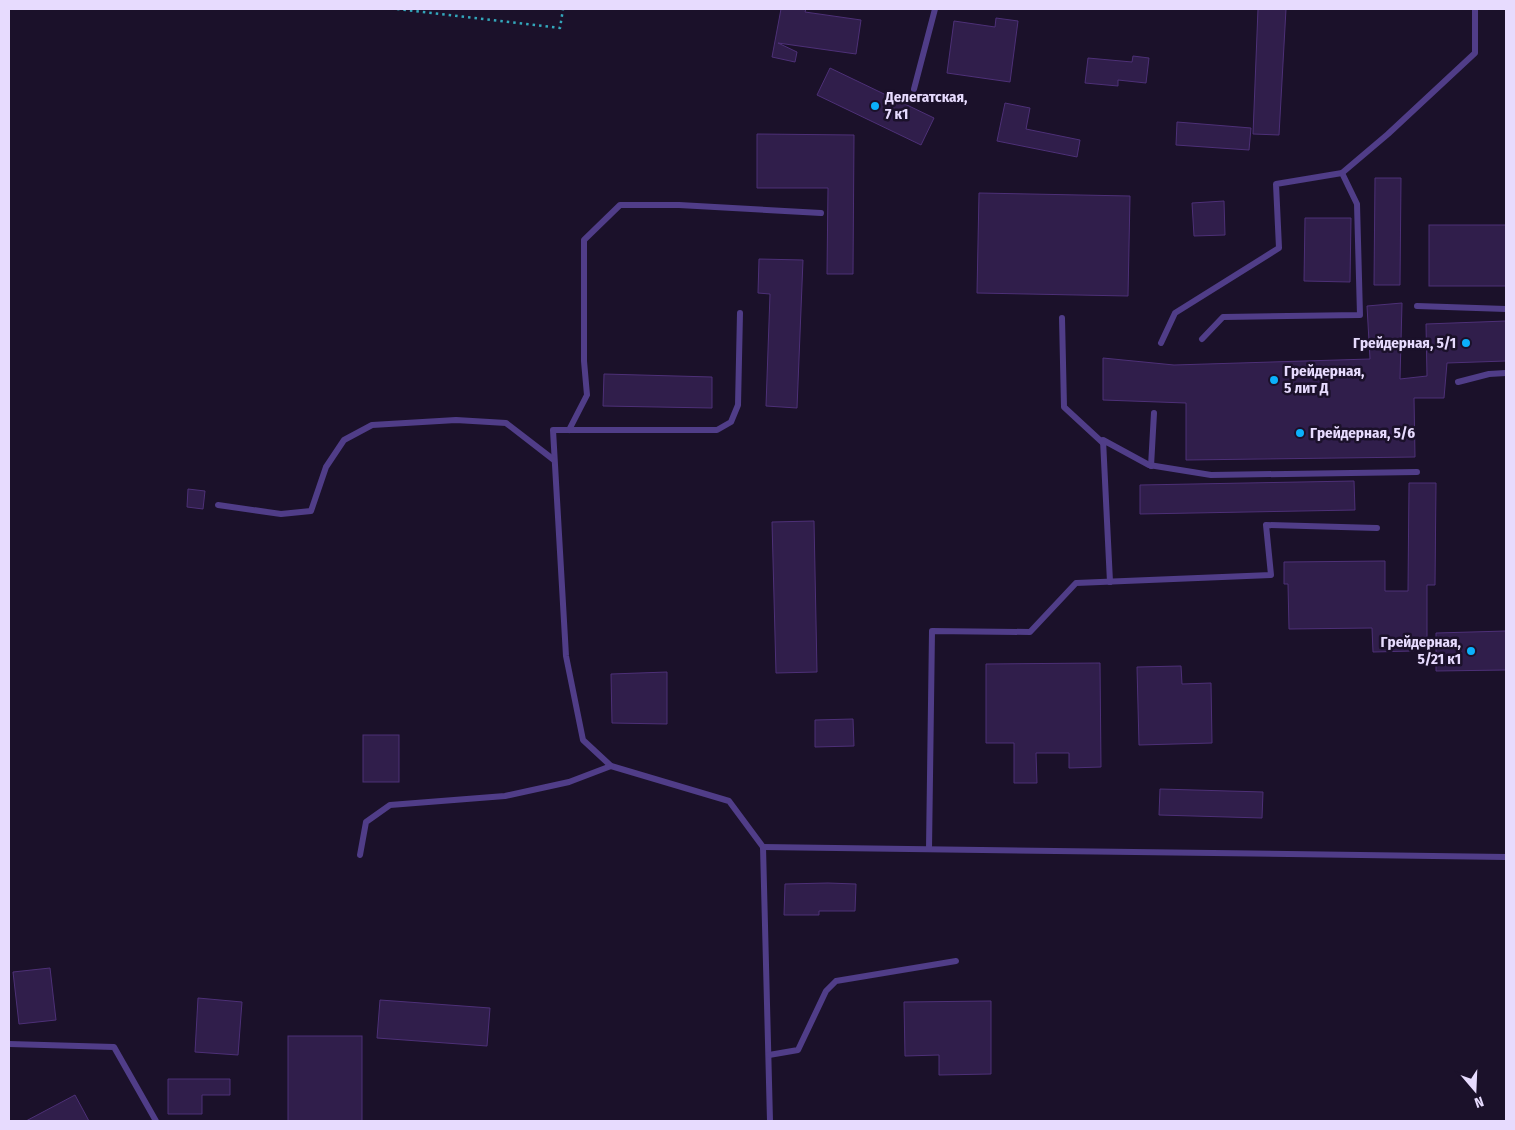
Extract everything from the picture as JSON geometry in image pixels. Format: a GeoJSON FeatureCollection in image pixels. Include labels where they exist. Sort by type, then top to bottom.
{"type":"FeatureCollection","features":[{"type":"Feature","properties":{"kind":"lane"},"geometry":{"type":"LineString","coordinates":[[914,89],[936,9]]}},
{"type":"Feature","properties":{"kind":"lane"},"geometry":{"type":"LineString","coordinates":[[1161,343],[1175,313],[1279,248],[1276,184],[1342,173],[1388,134],[1475,53],[1475,9]]}},
{"type":"Feature","properties":{"kind":"lane"},"geometry":{"type":"LineString","coordinates":[[1202,339],[1223,318],[1360,315],[1357,204],[1342,173]]}},
{"type":"Feature","properties":{"kind":"lane"},"geometry":{"type":"LineString","coordinates":[[569,430],[586,396],[584,361],[584,240],[620,205],[679,205],[821,213]]}},
{"type":"Feature","properties":{"kind":"lane"},"geometry":{"type":"LineString","coordinates":[[1417,306],[1506,309]]}},
{"type":"Feature","properties":{"kind":"lane"},"geometry":{"type":"LineString","coordinates":[[740,313],[738,405],[731,422],[717,430],[553,430],[554,460],[566,656],[583,740],[610,766],[729,801],[763,847],[770,1121]]}},
{"type":"Feature","properties":{"kind":"lane"},"geometry":{"type":"LineString","coordinates":[[1062,318],[1064,407],[1103,444]]}},
{"type":"Feature","properties":{"kind":"lane"},"geometry":{"type":"LineString","coordinates":[[1458,382],[1489,374],[1506,374]]}},
{"type":"Feature","properties":{"kind":"lane"},"geometry":{"type":"LineString","coordinates":[[1151,466],[1154,413]]}},
{"type":"Feature","properties":{"kind":"lane"},"geometry":{"type":"LineString","coordinates":[[218,505],[281,514],[311,511],[326,467],[344,440],[372,425],[456,420],[506,423],[554,460]]}},
{"type":"Feature","properties":{"kind":"lane"},"geometry":{"type":"LineString","coordinates":[[1110,582],[1103,440],[1151,466],[1211,475],[1417,472]]}},
{"type":"Feature","properties":{"kind":"lane"},"geometry":{"type":"LineString","coordinates":[[929,849],[932,630],[1030,632],[1076,583],[1271,575],[1266,525],[1377,528]]}},
{"type":"Feature","properties":{"kind":"lane"},"geometry":{"type":"LineString","coordinates":[[360,855],[366,822],[390,805],[505,796],[570,782],[610,766]]}},
{"type":"Feature","properties":{"kind":"lane"},"geometry":{"type":"LineString","coordinates":[[763,847],[1506,858]]}},
{"type":"Feature","properties":{"kind":"lane"},"geometry":{"type":"LineString","coordinates":[[769,1055],[790,1053],[798,1050],[826,992],[836,981],[956,961]]}},
{"type":"Feature","properties":{"kind":"lane"},"geometry":{"type":"LineString","coordinates":[[9,1044],[114,1047],[156,1121]]}},
{"type":"Feature","properties":{"kind":"path"},"geometry":{"type":"LineString","coordinates":[[398,9],[560,28],[563,9]]}},
{"type":"Feature","properties":{"kind":"building"},"geometry":{"type":"Polygon","coordinates":[[[781,9],[806,9],[805,12],[861,20],[856,54],[778,43],[797,52],[795,62],[772,57],[781,9]]]}},
{"type":"Feature","properties":{"kind":"building"},"geometry":{"type":"Polygon","coordinates":[[[1258,9],[1286,9],[1279,135],[1253,134],[1258,9]]]}},
{"type":"Feature","properties":{"kind":"building"},"geometry":{"type":"Polygon","coordinates":[[[996,18],[1018,21],[1010,82],[947,73],[954,21],[995,27],[996,18]]]}},
{"type":"Feature","properties":{"kind":"building"},"geometry":{"type":"Polygon","coordinates":[[[1133,56],[1149,58],[1146,83],[1118,80],[1118,86],[1085,83],[1088,58],[1132,62],[1133,56]]]}},
{"type":"Feature","properties":{"kind":"building","name":"Делегатская, 7 к1"},"geometry":{"type":"Polygon","coordinates":[[[830,68],[934,118],[921,145],[817,95],[830,68]]]}},
{"type":"Feature","properties":{"kind":"building"},"geometry":{"type":"Polygon","coordinates":[[[1005,103],[1030,108],[1026,129],[1080,140],[1077,157],[997,141],[1005,103]]]}},
{"type":"Feature","properties":{"kind":"building"},"geometry":{"type":"Polygon","coordinates":[[[1177,122],[1251,128],[1249,150],[1176,145],[1177,122]]]}},
{"type":"Feature","properties":{"kind":"building"},"geometry":{"type":"Polygon","coordinates":[[[757,134],[854,135],[853,274],[827,274],[828,188],[757,188],[757,134]]]}},
{"type":"Feature","properties":{"kind":"building"},"geometry":{"type":"Polygon","coordinates":[[[1375,178],[1401,178],[1400,285],[1374,285],[1375,178]]]}},
{"type":"Feature","properties":{"kind":"building"},"geometry":{"type":"Polygon","coordinates":[[[979,193],[1130,196],[1128,296],[977,293],[979,193]]]}},
{"type":"Feature","properties":{"kind":"building"},"geometry":{"type":"Polygon","coordinates":[[[1224,201],[1225,235],[1194,236],[1192,203],[1224,201]]]}},
{"type":"Feature","properties":{"kind":"building"},"geometry":{"type":"Polygon","coordinates":[[[1305,218],[1351,218],[1350,282],[1304,281],[1305,218]]]}},
{"type":"Feature","properties":{"kind":"building"},"geometry":{"type":"Polygon","coordinates":[[[1429,225],[1506,225],[1506,286],[1429,286],[1429,225]]]}},
{"type":"Feature","properties":{"kind":"building"},"geometry":{"type":"Polygon","coordinates":[[[759,259],[803,260],[797,408],[766,406],[770,294],[758,293],[759,259]]]}},
{"type":"Feature","properties":{"kind":"building"},"geometry":{"type":"Polygon","coordinates":[[[1402,303],[1400,379],[1427,376],[1426,324],[1506,321],[1506,361],[1447,363],[1444,398],[1414,398],[1415,457],[1186,460],[1186,403],[1103,400],[1103,358],[1174,365],[1370,359],[1367,306],[1402,303]]]}},
{"type":"Feature","properties":{"kind":"building"},"geometry":{"type":"Polygon","coordinates":[[[604,374],[712,377],[712,408],[603,406],[604,374]]]}},
{"type":"Feature","properties":{"kind":"building"},"geometry":{"type":"Polygon","coordinates":[[[1354,481],[1355,510],[1140,514],[1140,485],[1354,481]]]}},
{"type":"Feature","properties":{"kind":"building"},"geometry":{"type":"Polygon","coordinates":[[[1409,483],[1436,483],[1435,585],[1427,585],[1427,640],[1414,640],[1414,651],[1373,652],[1372,628],[1289,629],[1288,584],[1284,584],[1284,562],[1385,561],[1385,591],[1408,591],[1409,483]]]}},
{"type":"Feature","properties":{"kind":"building"},"geometry":{"type":"Polygon","coordinates":[[[188,489],[205,491],[203,509],[187,507],[188,489]]]}},
{"type":"Feature","properties":{"kind":"building"},"geometry":{"type":"Polygon","coordinates":[[[814,521],[817,672],[776,673],[772,522],[814,521]]]}},
{"type":"Feature","properties":{"kind":"building","name":"Грейдерная, 5/21 к1"},"geometry":{"type":"Polygon","coordinates":[[[1506,631],[1506,670],[1436,671],[1436,633],[1506,631]]]}},
{"type":"Feature","properties":{"kind":"building"},"geometry":{"type":"Polygon","coordinates":[[[1100,663],[1101,767],[1069,768],[1069,753],[1036,753],[1037,783],[1014,783],[1014,743],[986,743],[986,664],[1100,663]]]}},
{"type":"Feature","properties":{"kind":"building"},"geometry":{"type":"Polygon","coordinates":[[[1181,666],[1182,684],[1211,683],[1212,743],[1139,745],[1137,667],[1181,666]]]}},
{"type":"Feature","properties":{"kind":"building"},"geometry":{"type":"Polygon","coordinates":[[[667,672],[667,724],[612,723],[611,674],[667,672]]]}},
{"type":"Feature","properties":{"kind":"building"},"geometry":{"type":"Polygon","coordinates":[[[853,719],[854,746],[815,747],[815,720],[853,719]]]}},
{"type":"Feature","properties":{"kind":"building"},"geometry":{"type":"Polygon","coordinates":[[[363,735],[399,735],[399,782],[363,782],[363,735]]]}},
{"type":"Feature","properties":{"kind":"building"},"geometry":{"type":"Polygon","coordinates":[[[1160,789],[1263,792],[1262,818],[1159,815],[1160,789]]]}},
{"type":"Feature","properties":{"kind":"building"},"geometry":{"type":"Polygon","coordinates":[[[785,884],[856,884],[855,911],[819,911],[819,915],[784,915],[785,884]]]}},
{"type":"Feature","properties":{"kind":"building"},"geometry":{"type":"Polygon","coordinates":[[[50,968],[56,1020],[19,1024],[13,972],[50,968]]]}},
{"type":"Feature","properties":{"kind":"building"},"geometry":{"type":"Polygon","coordinates":[[[198,998],[242,1002],[238,1055],[195,1052],[198,998]]]}},
{"type":"Feature","properties":{"kind":"building"},"geometry":{"type":"Polygon","coordinates":[[[380,1000],[490,1008],[487,1046],[377,1038],[380,1000]]]}},
{"type":"Feature","properties":{"kind":"building"},"geometry":{"type":"Polygon","coordinates":[[[991,1001],[991,1074],[939,1075],[939,1055],[905,1056],[904,1002],[991,1001]]]}},
{"type":"Feature","properties":{"kind":"building"},"geometry":{"type":"Polygon","coordinates":[[[288,1036],[362,1036],[362,1121],[288,1121],[288,1036]]]}},
{"type":"Feature","properties":{"kind":"building"},"geometry":{"type":"Polygon","coordinates":[[[168,1079],[230,1079],[230,1095],[202,1095],[202,1114],[168,1114],[168,1079]]]}},
{"type":"Feature","properties":{"kind":"building"},"geometry":{"type":"Polygon","coordinates":[[[75,1095],[89,1121],[26,1121],[75,1095]]]}},
{"type":"Feature","properties":{"kind":"place","name":"Делегатская, 7 к1"},"geometry":{"type":"Point","coordinates":[875,106]}},
{"type":"Feature","properties":{"kind":"place","name":"Грейдерная, 5/1"},"geometry":{"type":"Point","coordinates":[1466,343]}},
{"type":"Feature","properties":{"kind":"place","name":"Грейдерная, 5 лит Д"},"geometry":{"type":"Point","coordinates":[1274,380]}},
{"type":"Feature","properties":{"kind":"place","name":"Грейдерная, 5/6"},"geometry":{"type":"Point","coordinates":[1300,433]}},
{"type":"Feature","properties":{"kind":"place","name":"Грейдерная, 5/21 к1"},"geometry":{"type":"Point","coordinates":[1471,651]}}]}
